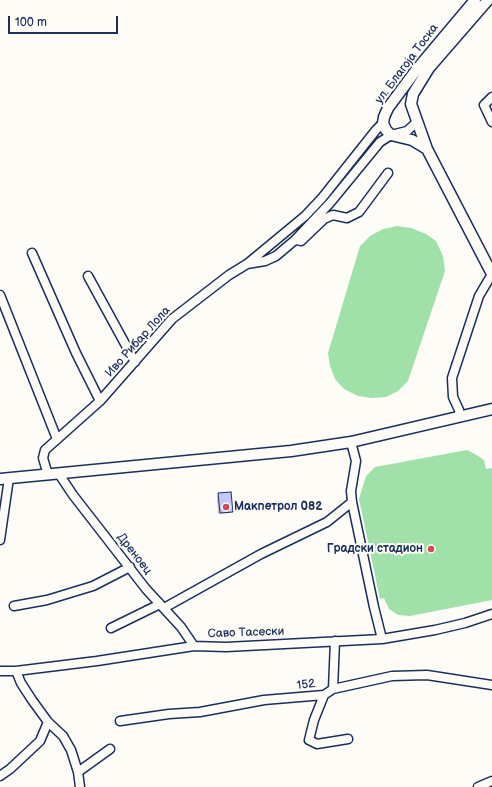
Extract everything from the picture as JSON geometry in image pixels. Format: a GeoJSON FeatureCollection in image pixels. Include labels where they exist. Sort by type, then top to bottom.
{"type":"FeatureCollection","features":[{"type":"Feature","properties":{"kind":"main road","name":"ул. Благоја Тоска"},"geometry":{"type":"LineString","coordinates":[[391,135],[386,130],[383,123],[388,108],[417,69],[475,0]]}},
{"type":"Feature","properties":{"kind":"main road"},"geometry":{"type":"LineString","coordinates":[[488,0],[429,68],[413,94],[411,104],[427,150],[492,274]]}},
{"type":"Feature","properties":{"kind":"main road"},"geometry":{"type":"LineString","coordinates":[[394,101],[411,104]]}},
{"type":"Feature","properties":{"kind":"main road"},"geometry":{"type":"LineString","coordinates":[[391,135],[412,140],[427,150]]}},
{"type":"Feature","properties":{"kind":"main road"},"geometry":{"type":"LineString","coordinates":[[4,479],[291,451],[351,442],[489,411]]}},
{"type":"Feature","properties":{"kind":"street"},"geometry":{"type":"LineString","coordinates":[[492,97],[484,105],[492,122]]}},
{"type":"Feature","properties":{"kind":"street","name":"Иво Рибар Лола"},"geometry":{"type":"LineString","coordinates":[[48,475],[43,458],[45,450],[100,401],[172,319],[223,280],[247,264],[264,262],[276,256],[295,240],[330,203],[380,142],[391,135],[407,131],[417,122]]}},
{"type":"Feature","properties":{"kind":"street"},"geometry":{"type":"LineString","coordinates":[[247,264],[305,216],[322,198],[383,123]]}},
{"type":"Feature","properties":{"kind":"street"},"geometry":{"type":"LineString","coordinates":[[295,240],[301,241],[324,219],[332,215],[347,218],[359,212],[388,173]]}},
{"type":"Feature","properties":{"kind":"street"},"geometry":{"type":"LineString","coordinates":[[32,253],[76,353],[100,401]]}},
{"type":"Feature","properties":{"kind":"street"},"geometry":{"type":"LineString","coordinates":[[460,417],[459,410],[453,397],[452,378],[479,296],[492,274]]}},
{"type":"Feature","properties":{"kind":"street"},"geometry":{"type":"LineString","coordinates":[[88,276],[134,362]]}},
{"type":"Feature","properties":{"kind":"street"},"geometry":{"type":"LineString","coordinates":[[0,295],[58,439]]}},
{"type":"Feature","properties":{"kind":"street"},"geometry":{"type":"LineString","coordinates":[[351,442],[356,461],[351,491],[352,502],[382,639]]}},
{"type":"Feature","properties":{"kind":"street","name":"Дреноец"},"geometry":{"type":"LineString","coordinates":[[59,474],[73,495],[130,567],[181,627],[194,646]]}},
{"type":"Feature","properties":{"kind":"street"},"geometry":{"type":"LineString","coordinates":[[0,540],[4,479]]}},
{"type":"Feature","properties":{"kind":"street"},"geometry":{"type":"LineString","coordinates":[[111,628],[162,606],[261,554],[327,522],[352,502]]}},
{"type":"Feature","properties":{"kind":"street"},"geometry":{"type":"LineString","coordinates":[[14,606],[47,600],[93,586],[130,567]]}},
{"type":"Feature","properties":{"kind":"street","name":"Саво Тасески"},"geometry":{"type":"LineString","coordinates":[[0,671],[16,671],[97,661],[194,646],[226,647],[382,639],[435,630],[465,623],[492,614]]}},
{"type":"Feature","properties":{"kind":"street"},"geometry":{"type":"LineString","coordinates":[[333,689],[335,641]]}},
{"type":"Feature","properties":{"kind":"street"},"geometry":{"type":"LineString","coordinates":[[16,671],[21,683],[48,722],[63,736],[71,750],[78,772],[80,787]]}},
{"type":"Feature","properties":{"kind":"street","name":"152"},"geometry":{"type":"LineString","coordinates":[[120,721],[169,714],[200,712],[264,700],[324,695],[333,689],[392,676],[427,675],[492,685]]}},
{"type":"Feature","properties":{"kind":"street"},"geometry":{"type":"LineString","coordinates":[[324,695],[314,720],[309,740],[317,744],[348,739]]}},
{"type":"Feature","properties":{"kind":"street"},"geometry":{"type":"LineString","coordinates":[[0,776],[10,769],[40,741],[48,722]]}},
{"type":"Feature","properties":{"kind":"street"},"geometry":{"type":"LineString","coordinates":[[78,772],[110,749]]}},
{"type":"Feature","properties":{"kind":"street"},"geometry":{"type":"LineString","coordinates":[[478,787],[492,781]]}},
{"type":"Feature","properties":{"kind":"green space"},"geometry":{"type":"Polygon","coordinates":[[[397,226],[411,228],[426,234],[436,241],[443,256],[445,271],[408,381],[398,391],[386,397],[372,398],[358,396],[344,389],[335,379],[330,366],[328,353],[360,246],[370,236],[383,229],[397,226]]]}},
{"type":"Feature","properties":{"kind":"green space","name":"Градски стадион"},"geometry":{"type":"Polygon","coordinates":[[[467,450],[484,460],[486,469],[492,468],[492,600],[410,616],[398,615],[389,609],[384,598],[380,599],[359,499],[366,476],[375,467],[467,450]]]}},
{"type":"Feature","properties":{"kind":"building"},"geometry":{"type":"Polygon","coordinates":[[[231,492],[233,512],[220,513],[218,493],[231,492]]]}},
{"type":"Feature","properties":{"kind":"place","name":"Макпетрол 082"},"geometry":{"type":"Point","coordinates":[226,507]}},
{"type":"Feature","properties":{"kind":"place","name":"Градски стадион"},"geometry":{"type":"Point","coordinates":[431,549]}}]}
